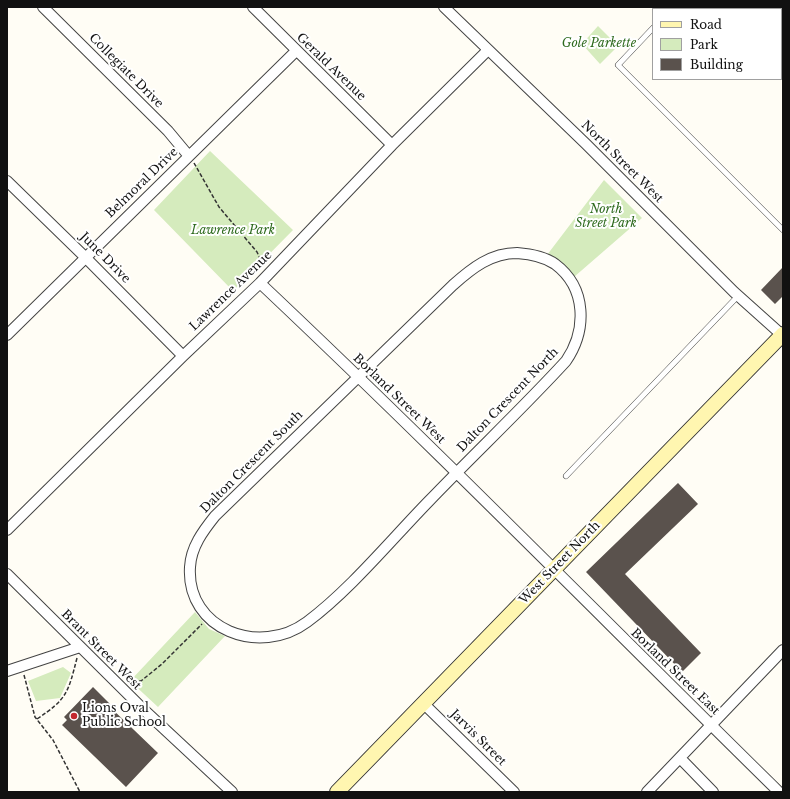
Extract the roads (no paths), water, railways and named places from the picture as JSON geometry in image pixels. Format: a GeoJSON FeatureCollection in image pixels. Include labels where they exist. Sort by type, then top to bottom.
{"type":"FeatureCollection","features":[{"type":"Feature","properties":{"kind":"main road","name":"West Street North"},"geometry":{"type":"LineString","coordinates":[[337,792],[783,335]]}},
{"type":"Feature","properties":{"kind":"street","name":"Collegiate Drive"},"geometry":{"type":"LineString","coordinates":[[43,7],[168,131],[188,155]]}},
{"type":"Feature","properties":{"kind":"street","name":"Gerald Avenue"},"geometry":{"type":"LineString","coordinates":[[253,7],[392,145]]}},
{"type":"Feature","properties":{"kind":"street","name":"North Street West"},"geometry":{"type":"LineString","coordinates":[[444,7],[487,51],[586,144],[738,296],[783,335]]}},
{"type":"Feature","properties":{"kind":"street","name":"Belmoral Drive"},"geometry":{"type":"LineString","coordinates":[[7,335],[188,155],[296,51]]}},
{"type":"Feature","properties":{"kind":"street","name":"Lawrence Avenue"},"geometry":{"type":"LineString","coordinates":[[7,530],[183,356],[260,283],[392,145],[487,51]]}},
{"type":"Feature","properties":{"kind":"street","name":"June Drive"},"geometry":{"type":"LineString","coordinates":[[7,181],[183,356]]}},
{"type":"Feature","properties":{"kind":"street","name":"Dalton Crescent North"},"geometry":{"type":"LineString","coordinates":[[356,376],[453,285],[488,259],[509,253],[528,254],[554,264],[563,271],[577,292],[580,302],[581,326],[573,351],[556,373],[456,473]]}},
{"type":"Feature","properties":{"kind":"street","name":"Borland Street West"},"geometry":{"type":"LineString","coordinates":[[260,283],[554,569]]}},
{"type":"Feature","properties":{"kind":"street","name":"Dalton Crescent South"},"geometry":{"type":"LineString","coordinates":[[356,376],[215,516],[199,536],[190,567],[192,587],[201,608],[209,617],[227,631],[250,638],[277,637],[300,627],[339,594],[456,473]]}},
{"type":"Feature","properties":{"kind":"street","name":"Borland Street East"},"geometry":{"type":"LineString","coordinates":[[554,569],[779,792]]}},
{"type":"Feature","properties":{"kind":"street","name":"Brant Street West"},"geometry":{"type":"LineString","coordinates":[[7,574],[122,688],[232,792]]}},
{"type":"Feature","properties":{"kind":"street"},"geometry":{"type":"LineString","coordinates":[[7,671],[80,647]]}},
{"type":"Feature","properties":{"kind":"street"},"geometry":{"type":"LineString","coordinates":[[647,792],[783,650]]}},
{"type":"Feature","properties":{"kind":"street","name":"Jarvis Street"},"geometry":{"type":"LineString","coordinates":[[423,703],[514,792]]}},
{"type":"Feature","properties":{"kind":"street"},"geometry":{"type":"LineString","coordinates":[[680,758],[713,792]]}},
{"type":"Feature","properties":{"kind":"lane"},"geometry":{"type":"LineString","coordinates":[[652,29],[618,65],[783,230]]}},
{"type":"Feature","properties":{"kind":"lane"},"geometry":{"type":"LineString","coordinates":[[566,476],[738,296]]}},
{"type":"Feature","properties":{"kind":"place","name":"Lions Oval Public School"},"geometry":{"type":"Point","coordinates":[74,716]}},
{"type":"Feature","properties":{"kind":"park label","name":"Gole Parkette"},"geometry":{"type":"Point","coordinates":[599,44]}},
{"type":"Feature","properties":{"kind":"park label","name":"North Street Park"},"geometry":{"type":"Point","coordinates":[606,217]}},
{"type":"Feature","properties":{"kind":"park label","name":"Lawrence Park"},"geometry":{"type":"Point","coordinates":[233,231]}}]}
